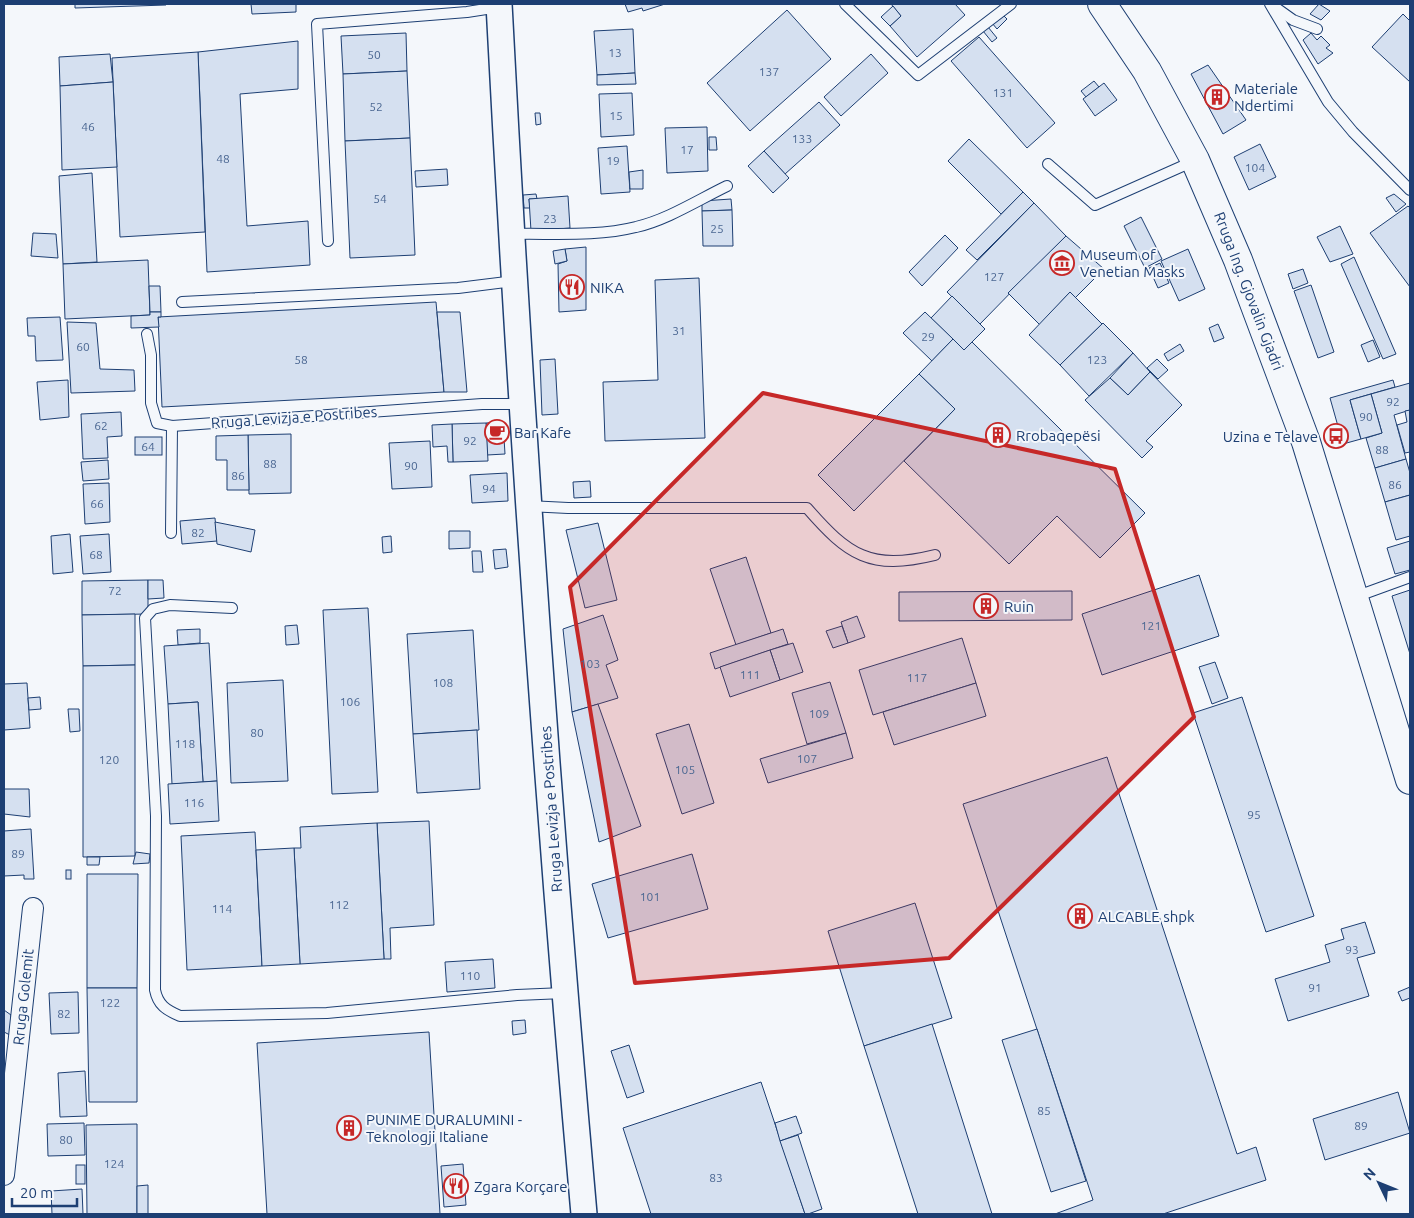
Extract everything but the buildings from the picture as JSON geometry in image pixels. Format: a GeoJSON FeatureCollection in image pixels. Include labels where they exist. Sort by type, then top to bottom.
{"type":"FeatureCollection","features":[{"type":"Feature","properties":{"kind":"main road","name":"Rruga Ing. Gjovalin Gjadri"},"geometry":{"type":"LineString","coordinates":[[1102,4],[1146,71],[1196,160],[1238,260],[1296,415],[1410,780]]}},
{"type":"Feature","properties":{"kind":"street","name":"Rruga Levizja e Postribes"},"geometry":{"type":"LineString","coordinates":[[499,6],[528,506],[564,993],[584,1214]]}},
{"type":"Feature","properties":{"kind":"street","name":"Rruga Golemit"},"geometry":{"type":"LineString","coordinates":[[4,1174],[33,908]]}},
{"type":"Feature","properties":{"kind":"lane"},"geometry":{"type":"LineString","coordinates":[[845,4],[918,75],[1011,4]]}},
{"type":"Feature","properties":{"kind":"lane"},"geometry":{"type":"LineString","coordinates":[[1270,4],[1293,20],[1317,29]]}},
{"type":"Feature","properties":{"kind":"lane"},"geometry":{"type":"LineString","coordinates":[[1270,4],[1328,102],[1353,132],[1410,190]]}},
{"type":"Feature","properties":{"kind":"lane"},"geometry":{"type":"LineString","coordinates":[[328,241],[317,24],[467,12],[499,6]]}},
{"type":"Feature","properties":{"kind":"lane"},"geometry":{"type":"LineString","coordinates":[[1048,164],[1095,206],[1196,160]]}},
{"type":"Feature","properties":{"kind":"lane"},"geometry":{"type":"LineString","coordinates":[[512,234],[602,232],[636,227],[666,216],[727,186]]}},
{"type":"Feature","properties":{"kind":"lane"},"geometry":{"type":"LineString","coordinates":[[182,302],[458,288],[515,280]]}},
{"type":"Feature","properties":{"kind":"lane"},"geometry":{"type":"LineString","coordinates":[[148,334],[151,355],[151,403],[157,423],[172,426],[172,533]]}},
{"type":"Feature","properties":{"kind":"lane","name":"Rruga Levizja e Postribes"},"geometry":{"type":"LineString","coordinates":[[172,426],[482,404],[522,404]]}},
{"type":"Feature","properties":{"kind":"lane"},"geometry":{"type":"LineString","coordinates":[[528,506],[568,508],[807,508],[833,538],[856,555],[885,561],[918,559],[935,554]]}},
{"type":"Feature","properties":{"kind":"lane"},"geometry":{"type":"LineString","coordinates":[[1354,597],[1410,577]]}},
{"type":"Feature","properties":{"kind":"lane"},"geometry":{"type":"LineString","coordinates":[[232,608],[170,606],[153,609],[145,618],[156,816],[155,990],[157,1001],[166,1010],[180,1016],[327,1013],[517,995],[564,993]]}},
{"type":"Feature","properties":{"kind":"highlighted area"},"geometry":{"type":"Polygon","coordinates":[[[763,393],[1115,469],[1194,717],[949,958],[635,983],[570,587],[763,393]]]}},
{"type":"Feature","properties":{"kind":"place","name":"Materiale Ndertimi"},"geometry":{"type":"Point","coordinates":[1217,97]}},
{"type":"Feature","properties":{"kind":"place","name":"Museum of Venetian Masks"},"geometry":{"type":"Point","coordinates":[1062,263]}},
{"type":"Feature","properties":{"kind":"place","name":"NIKA"},"geometry":{"type":"Point","coordinates":[572,287]}},
{"type":"Feature","properties":{"kind":"place","name":"Bar Kafe"},"geometry":{"type":"Point","coordinates":[497,432]}},
{"type":"Feature","properties":{"kind":"place","name":"Rrobaqepësi"},"geometry":{"type":"Point","coordinates":[998,435]}},
{"type":"Feature","properties":{"kind":"place","name":"Uzina e Telave"},"geometry":{"type":"Point","coordinates":[1336,436]}},
{"type":"Feature","properties":{"kind":"place","name":"Ruin"},"geometry":{"type":"Point","coordinates":[986,606]}},
{"type":"Feature","properties":{"kind":"place","name":"ALCABLE shpk"},"geometry":{"type":"Point","coordinates":[1080,916]}},
{"type":"Feature","properties":{"kind":"place","name":"PUNIME DURALUMINI - Teknologji Italiane"},"geometry":{"type":"Point","coordinates":[349,1128]}},
{"type":"Feature","properties":{"kind":"place","name":"Zgara Korçare"},"geometry":{"type":"Point","coordinates":[456,1186]}}]}
